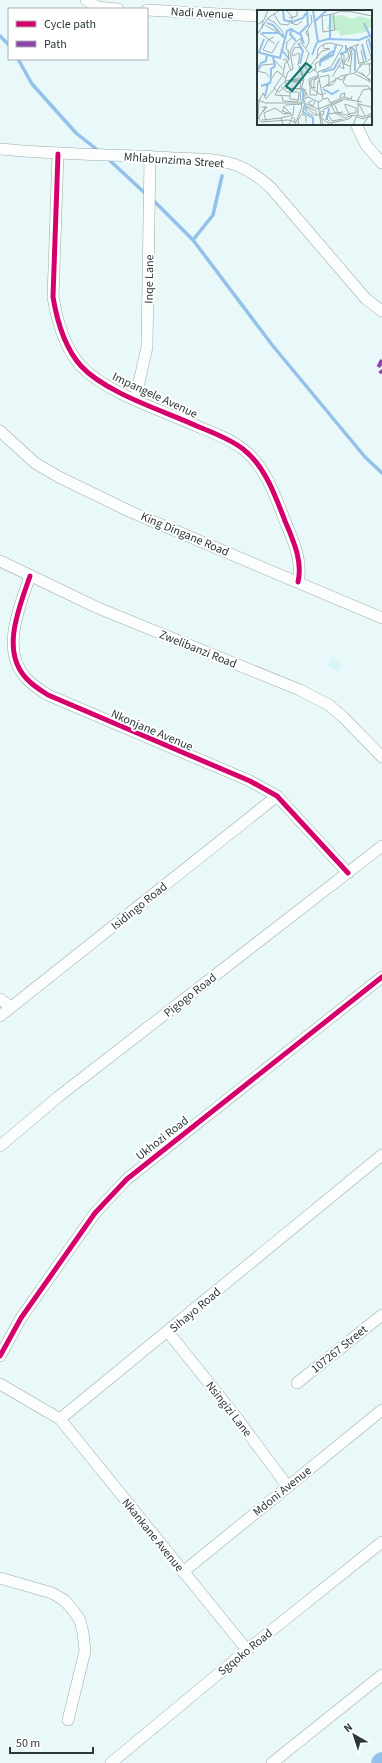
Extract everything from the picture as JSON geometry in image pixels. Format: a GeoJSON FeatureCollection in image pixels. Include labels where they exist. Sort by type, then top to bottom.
{"type":"FeatureCollection","features":[{"type":"Feature","properties":{"kind":"street"},"geometry":{"type":"LineString","coordinates":[[86,0],[97,6],[111,8]]}},
{"type":"Feature","properties":{"kind":"street","name":"Nadi Avenue"},"geometry":{"type":"LineString","coordinates":[[148,10],[257,16]]}},
{"type":"Feature","properties":{"kind":"street"},"geometry":{"type":"LineString","coordinates":[[356,125],[366,145],[382,163]]}},
{"type":"Feature","properties":{"kind":"street","name":"Mhlabunzima Street"},"geometry":{"type":"LineString","coordinates":[[0,150],[58,154],[150,156],[214,160],[235,164],[256,174],[276,194],[366,299],[382,311]]}},
{"type":"Feature","properties":{"kind":"street","name":"Impangele Avenue"},"geometry":{"type":"LineString","coordinates":[[58,154],[53,297],[57,320],[80,365],[90,374],[136,400],[225,438],[243,449],[258,464],[276,497],[296,548],[300,573],[298,582]]}},
{"type":"Feature","properties":{"kind":"street","name":"Inqe Lane"},"geometry":{"type":"LineString","coordinates":[[136,400],[147,346],[150,156]]}},
{"type":"Feature","properties":{"kind":"street","name":"King Dingane Road"},"geometry":{"type":"LineString","coordinates":[[0,432],[35,463],[59,477],[131,512],[382,618]]}},
{"type":"Feature","properties":{"kind":"street","name":"Zwelibanzi Road"},"geometry":{"type":"LineString","coordinates":[[0,561],[98,608],[311,696],[329,706],[343,717],[382,757]]}},
{"type":"Feature","properties":{"kind":"street","name":"Nkonjane Avenue"},"geometry":{"type":"LineString","coordinates":[[30,576],[13,636],[18,665],[26,679],[48,695],[250,782],[277,796],[348,872]]}},
{"type":"Feature","properties":{"kind":"street","name":"Isidingo Road"},"geometry":{"type":"LineString","coordinates":[[0,1016],[277,796]]}},
{"type":"Feature","properties":{"kind":"street","name":"Pigogo Road"},"geometry":{"type":"LineString","coordinates":[[0,1146],[58,1097],[382,846]]}},
{"type":"Feature","properties":{"kind":"street","name":"Ukhozi Road"},"geometry":{"type":"LineString","coordinates":[[0,1356],[21,1318],[95,1213],[126,1179],[382,977]]}},
{"type":"Feature","properties":{"kind":"street"},"geometry":{"type":"LineString","coordinates":[[0,999],[11,1008]]}},
{"type":"Feature","properties":{"kind":"street","name":"Sihayo Road"},"geometry":{"type":"LineString","coordinates":[[60,1419],[382,1155]]}},
{"type":"Feature","properties":{"kind":"street","name":"107267 Street"},"geometry":{"type":"LineString","coordinates":[[297,1383],[382,1315]]}},
{"type":"Feature","properties":{"kind":"street","name":"Nsingizi Lane"},"geometry":{"type":"LineString","coordinates":[[168,1332],[237,1418],[288,1487]]}},
{"type":"Feature","properties":{"kind":"street"},"geometry":{"type":"LineString","coordinates":[[0,1384],[60,1419]]}},
{"type":"Feature","properties":{"kind":"street","name":"Mdoni Avenue"},"geometry":{"type":"LineString","coordinates":[[183,1572],[382,1410]]}},
{"type":"Feature","properties":{"kind":"street","name":"Nkankane Avenue"},"geometry":{"type":"LineString","coordinates":[[60,1419],[247,1650]]}},
{"type":"Feature","properties":{"kind":"street","name":"Sgqoko Road"},"geometry":{"type":"LineString","coordinates":[[111,1763],[247,1650],[382,1542]]}},
{"type":"Feature","properties":{"kind":"street"},"geometry":{"type":"LineString","coordinates":[[0,1578],[52,1593],[64,1600],[80,1620],[85,1651],[68,1720]]}},
{"type":"Feature","properties":{"kind":"street"},"geometry":{"type":"LineString","coordinates":[[272,1763],[380,1680]]}},
{"type":"Feature","properties":{"kind":"shaded area"},"geometry":{"type":"Polygon","coordinates":[[[332,658],[342,663],[338,671],[328,666],[332,658]]]}},
{"type":"Feature","properties":{"kind":"waterway"},"geometry":{"type":"LineString","coordinates":[[0,36],[8,44]]}},
{"type":"Feature","properties":{"kind":"waterway"},"geometry":{"type":"LineString","coordinates":[[19,60],[32,84],[76,133],[100,152]]}},
{"type":"Feature","properties":{"kind":"waterway"},"geometry":{"type":"LineString","coordinates":[[106,157],[147,195]]}},
{"type":"Feature","properties":{"kind":"waterway"},"geometry":{"type":"LineString","coordinates":[[193,240],[213,215],[222,176]]}},
{"type":"Feature","properties":{"kind":"waterway"},"geometry":{"type":"LineString","coordinates":[[152,199],[193,240],[273,346],[365,457],[382,473]]}},
{"type":"Feature","properties":{"kind":"marked path"},"geometry":{"type":"LineString","coordinates":[[382,360],[378,368],[382,373]]}},
{"type":"Feature","properties":{"kind":"cycle path"},"geometry":{"type":"LineString","coordinates":[[58,154],[53,297],[59,324],[70,351],[81,366],[92,376],[106,385],[137,401],[222,436],[238,445],[251,456],[263,472],[268,482],[294,543],[299,566],[298,582]]}},
{"type":"Feature","properties":{"kind":"cycle path"},"geometry":{"type":"LineString","coordinates":[[30,576],[17,614],[13,641],[14,654],[18,667],[31,683],[48,695],[250,781],[277,796],[348,873]]}},
{"type":"Feature","properties":{"kind":"cycle path"},"geometry":{"type":"LineString","coordinates":[[0,1356],[21,1318],[95,1213],[127,1179],[382,977]]}}]}
